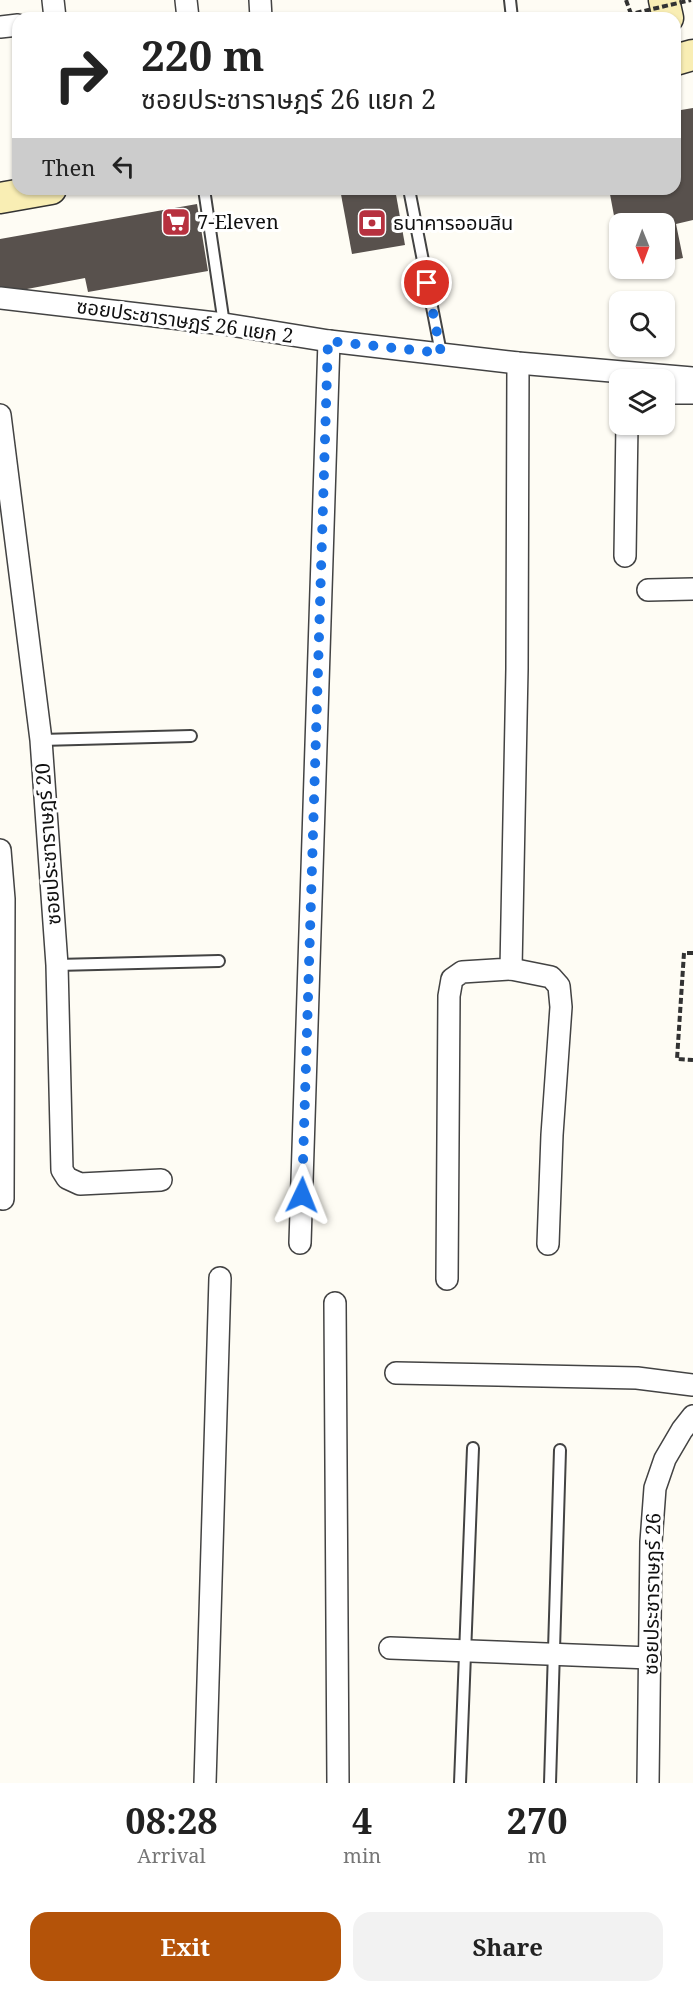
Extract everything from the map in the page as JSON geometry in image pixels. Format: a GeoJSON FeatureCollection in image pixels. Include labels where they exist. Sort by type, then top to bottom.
{"type":"FeatureCollection","features":[{"type":"Feature","properties":{"kind":"main road"},"geometry":{"type":"LineString","coordinates":[[0,198],[17,195]]}},
{"type":"Feature","properties":{"kind":"street","name":"ซอยประชาราษฎร์ 26 แยก 2"},"geometry":{"type":"LineString","coordinates":[[0,298],[224,324],[328,341],[518,363],[609,378]]}},
{"type":"Feature","properties":{"kind":"street"},"geometry":{"type":"LineString","coordinates":[[300,1243],[328,341]]}},
{"type":"Feature","properties":{"kind":"street"},"geometry":{"type":"LineString","coordinates":[[511,969],[518,669],[518,363]]}},
{"type":"Feature","properties":{"kind":"street","name":"ซอยประชาราษฎร์ 26 แยก 2"},"geometry":{"type":"LineString","coordinates":[[675,384],[693,378]]}},
{"type":"Feature","properties":{"kind":"street"},"geometry":{"type":"LineString","coordinates":[[675,389],[693,393]]}},
{"type":"Feature","properties":{"kind":"street","name":"ซอยประชาราษฎร์ 20"},"geometry":{"type":"LineString","coordinates":[[0,415],[41,740],[57,965],[62,1170],[67,1178],[80,1184],[161,1180]]}},
{"type":"Feature","properties":{"kind":"street"},"geometry":{"type":"LineString","coordinates":[[625,556],[627,435]]}},
{"type":"Feature","properties":{"kind":"street"},"geometry":{"type":"LineString","coordinates":[[648,590],[693,588]]}},
{"type":"Feature","properties":{"kind":"street"},"geometry":{"type":"LineString","coordinates":[[0,850],[4,899],[3,1199]]}},
{"type":"Feature","properties":{"kind":"street"},"geometry":{"type":"LineString","coordinates":[[447,1279],[449,996],[452,979],[462,972],[511,969],[551,977],[559,986],[561,1007],[552,1136],[548,1244]]}},
{"type":"Feature","properties":{"kind":"street"},"geometry":{"type":"LineString","coordinates":[[205,1783],[220,1278]]}},
{"type":"Feature","properties":{"kind":"street"},"geometry":{"type":"LineString","coordinates":[[335,1303],[338,1783]]}},
{"type":"Feature","properties":{"kind":"street"},"geometry":{"type":"LineString","coordinates":[[396,1373],[638,1378],[693,1385]]}},
{"type":"Feature","properties":{"kind":"street","name":"ซอยประชาราษฎร์ 26"},"geometry":{"type":"LineString","coordinates":[[648,1783],[651,1542],[656,1488],[665,1459],[693,1416]]}},
{"type":"Feature","properties":{"kind":"street"},"geometry":{"type":"LineString","coordinates":[[390,1648],[650,1658]]}},
{"type":"Feature","properties":{"kind":"lane"},"geometry":{"type":"LineString","coordinates":[[205,195],[224,324]]}},
{"type":"Feature","properties":{"kind":"lane"},"geometry":{"type":"LineString","coordinates":[[410,195],[441,353]]}},
{"type":"Feature","properties":{"kind":"lane"},"geometry":{"type":"LineString","coordinates":[[41,740],[191,736]]}},
{"type":"Feature","properties":{"kind":"lane"},"geometry":{"type":"LineString","coordinates":[[57,965],[219,961]]}},
{"type":"Feature","properties":{"kind":"lane"},"geometry":{"type":"LineString","coordinates":[[460,1783],[473,1448]]}},
{"type":"Feature","properties":{"kind":"lane"},"geometry":{"type":"LineString","coordinates":[[550,1783],[560,1450]]}},
{"type":"Feature","properties":{"kind":"path"},"geometry":{"type":"LineString","coordinates":[[647,12],[691,0]]}},
{"type":"Feature","properties":{"kind":"path"},"geometry":{"type":"LineString","coordinates":[[693,953],[684,953],[678,1059],[693,1060]]}},
{"type":"Feature","properties":{"kind":"building"},"geometry":{"type":"Polygon","coordinates":[[[693,108],[693,220],[676,224],[683,258],[675,260],[675,213],[614,213],[610,195],[681,195],[681,110],[693,108]]]}},
{"type":"Feature","properties":{"kind":"building"},"geometry":{"type":"Polygon","coordinates":[[[341,195],[396,195],[405,245],[352,254],[341,195]]]}},
{"type":"Feature","properties":{"kind":"building"},"geometry":{"type":"Polygon","coordinates":[[[197,204],[208,271],[88,292],[85,278],[6,293],[0,292],[0,239],[197,204]]]}},
{"type":"Feature","properties":{"kind":"place","name":"7-Eleven"},"geometry":{"type":"Point","coordinates":[176,222]}},
{"type":"Feature","properties":{"kind":"place","name":"ธนาคารออมสิน"},"geometry":{"type":"Point","coordinates":[372,223]}},
{"type":"Feature","properties":{"kind":"route"},"geometry":{"type":"LineString","coordinates":[[302,1195],[328,341],[441,353],[427,283]]}}]}
